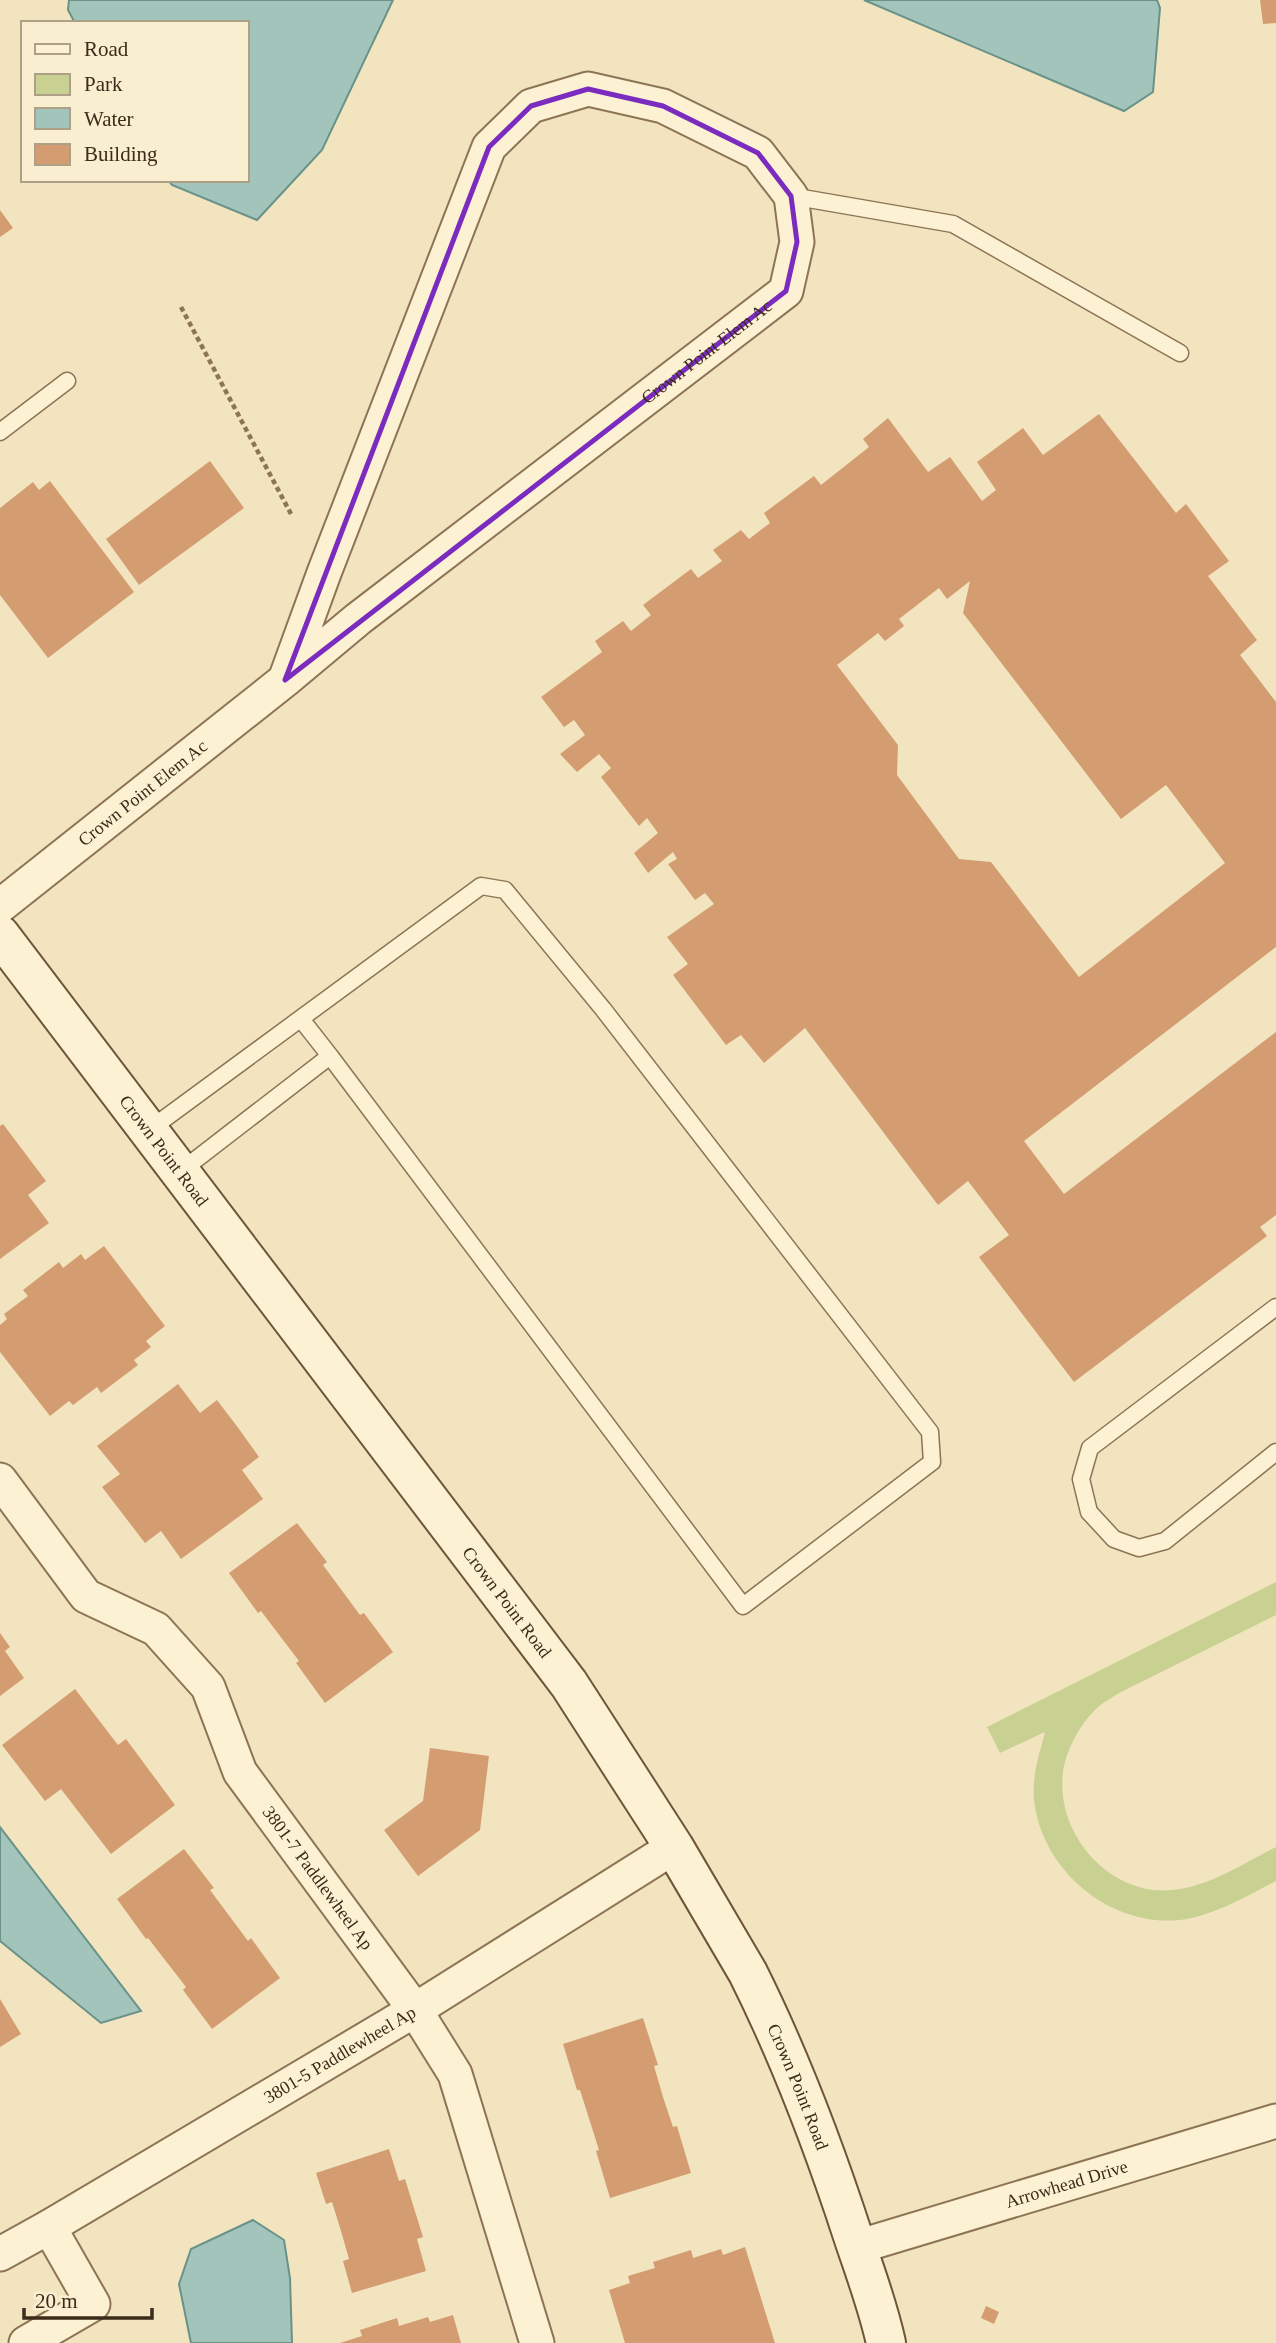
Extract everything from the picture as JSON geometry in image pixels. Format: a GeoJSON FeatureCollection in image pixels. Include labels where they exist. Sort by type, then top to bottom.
{"type":"FeatureCollection","features":[{"type":"Feature","properties":{"kind":"street","name":"Crown Point Elem Ac"},"geometry":{"type":"LineString","coordinates":[[0,906],[285,680],[358,619],[786,291],[797,242],[790,196],[758,153],[663,106],[588,89],[531,106],[489,147],[285,680]]}},
{"type":"Feature","properties":{"kind":"street","name":"Crown Point Road"},"geometry":{"type":"LineString","coordinates":[[0,935],[569,1684],[674,1847],[763,2002],[833,2174],[879,2309],[886,2343]]}},
{"type":"Feature","properties":{"kind":"street","name":"3801-7 Paddlewheel Ap"},"geometry":{"type":"LineString","coordinates":[[0,1480],[86,1596],[156,1629],[208,1687],[240,1772],[415,2010],[455,2074],[537,2343]]}},
{"type":"Feature","properties":{"kind":"street","name":"3801-5 Paddlewheel Ap"},"geometry":{"type":"LineString","coordinates":[[0,2254],[415,2010],[674,1847]]}},
{"type":"Feature","properties":{"kind":"street","name":"Arrowhead Drive"},"geometry":{"type":"LineString","coordinates":[[857,2247],[1276,2121]]}},
{"type":"Feature","properties":{"kind":"street"},"geometry":{"type":"LineString","coordinates":[[26,2343],[93,2304],[48,2227]]}},
{"type":"Feature","properties":{"kind":"lane"},"geometry":{"type":"LineString","coordinates":[[790,196],[953,225],[1180,353]]}},
{"type":"Feature","properties":{"kind":"lane"},"geometry":{"type":"LineString","coordinates":[[0,432],[67,381]]}},
{"type":"Feature","properties":{"kind":"lane"},"geometry":{"type":"LineString","coordinates":[[149,1130],[301,1018],[481,886],[505,890],[603,1009],[930,1432],[932,1462],[743,1606],[301,1018]]}},
{"type":"Feature","properties":{"kind":"lane"},"geometry":{"type":"LineString","coordinates":[[181,1171],[330,1056]]}},
{"type":"Feature","properties":{"kind":"lane"},"geometry":{"type":"LineString","coordinates":[[1276,1307],[1090,1448],[1081,1479],[1089,1512],[1114,1539],[1139,1548],[1165,1541],[1276,1452]]}},
{"type":"Feature","properties":{"kind":"path"},"geometry":{"type":"LineString","coordinates":[[181,307],[291,514]]}},
{"type":"Feature","properties":{"kind":"highlighted area"},"geometry":{"type":"Polygon","coordinates":[[[588,89],[663,106],[758,153],[791,196],[797,242],[786,291],[285,680],[489,147],[531,106],[588,89]]]}},
{"type":"Feature","properties":{"kind":"green space"},"geometry":{"type":"Polygon","coordinates":[[[1276,1582],[1276,1615],[1121,1692],[1092,1713],[1080,1728],[1067,1755],[1063,1772],[1063,1795],[1077,1838],[1091,1856],[1127,1883],[1149,1889],[1186,1888],[1226,1873],[1276,1847],[1276,1881],[1225,1907],[1192,1918],[1164,1921],[1137,1917],[1112,1907],[1088,1893],[1068,1874],[1052,1852],[1040,1827],[1034,1800],[1034,1782],[1045,1732],[1000,1753],[987,1727],[1276,1582]]]}},
{"type":"Feature","properties":{"kind":"water"},"geometry":{"type":"Polygon","coordinates":[[[69,0],[393,0],[322,150],[257,220],[170,182],[248,182],[248,21],[74,21],[68,10],[69,0]]]}},
{"type":"Feature","properties":{"kind":"water"},"geometry":{"type":"Polygon","coordinates":[[[864,0],[1157,0],[1160,8],[1153,92],[1124,111],[864,0]]]}},
{"type":"Feature","properties":{"kind":"water"},"geometry":{"type":"Polygon","coordinates":[[[0,1827],[141,2011],[101,2023],[0,1941],[0,1827]]]}},
{"type":"Feature","properties":{"kind":"water"},"geometry":{"type":"Polygon","coordinates":[[[253,2220],[284,2240],[290,2278],[292,2343],[191,2343],[179,2284],[191,2249],[253,2220]]]}},
{"type":"Feature","properties":{"kind":"building"},"geometry":{"type":"Polygon","coordinates":[[[1260,0],[1276,0],[1276,23],[1263,24],[1260,0]]]}},
{"type":"Feature","properties":{"kind":"building"},"geometry":{"type":"Polygon","coordinates":[[[0,210],[13,228],[0,237],[0,210]]]}},
{"type":"Feature","properties":{"kind":"building"},"geometry":{"type":"Polygon","coordinates":[[[1099,414],[1176,513],[1186,504],[1229,561],[1208,576],[1257,640],[1240,655],[1276,702],[1276,947],[1024,1141],[1064,1194],[1276,1032],[1276,1215],[1260,1227],[1267,1236],[1074,1382],[979,1257],[1009,1235],[968,1181],[938,1205],[805,1028],[764,1063],[741,1035],[726,1045],[673,975],[688,964],[667,937],[714,904],[705,893],[695,900],[668,864],[677,859],[673,852],[648,873],[634,853],[658,833],[647,818],[639,826],[601,777],[611,768],[599,754],[577,772],[560,754],[585,735],[574,720],[564,727],[541,697],[602,652],[595,641],[623,621],[631,631],[651,615],[643,605],[691,569],[698,578],[722,561],[713,550],[741,530],[749,539],[770,523],[764,513],[814,476],[821,485],[869,447],[863,439],[888,418],[928,472],[950,457],[982,501],[996,490],[977,462],[1023,428],[1043,455],[1099,414]],[[970,581],[947,599],[939,588],[899,619],[904,626],[885,641],[878,633],[837,665],[898,745],[897,775],[959,859],[991,862],[1079,977],[1225,863],[1166,785],[1121,819],[963,613],[970,581]]]}},
{"type":"Feature","properties":{"kind":"building"},"geometry":{"type":"Polygon","coordinates":[[[210,461],[244,508],[139,585],[106,539],[210,461]]]}},
{"type":"Feature","properties":{"kind":"building"},"geometry":{"type":"Polygon","coordinates":[[[50,481],[134,592],[48,658],[0,595],[0,508],[33,482],[39,490],[50,481]]]}},
{"type":"Feature","properties":{"kind":"building"},"geometry":{"type":"Polygon","coordinates":[[[3,1124],[46,1181],[28,1195],[49,1223],[0,1259],[0,1126],[3,1124]]]}},
{"type":"Feature","properties":{"kind":"building"},"geometry":{"type":"Polygon","coordinates":[[[104,1246],[165,1326],[146,1341],[151,1347],[134,1360],[138,1365],[101,1393],[97,1387],[73,1405],[69,1401],[50,1416],[0,1352],[0,1325],[7,1319],[4,1314],[28,1296],[23,1290],[59,1262],[63,1268],[81,1254],[85,1260],[104,1246]]]}},
{"type":"Feature","properties":{"kind":"building"},"geometry":{"type":"Polygon","coordinates":[[[178,1384],[200,1413],[217,1400],[239,1429],[259,1457],[242,1470],[263,1499],[181,1559],[161,1531],[145,1543],[102,1487],[120,1474],[97,1446],[178,1384]]]}},
{"type":"Feature","properties":{"kind":"building"},"geometry":{"type":"Polygon","coordinates":[[[297,1523],[327,1562],[323,1565],[360,1615],[364,1613],[393,1652],[325,1703],[296,1663],[299,1661],[261,1611],[258,1613],[229,1573],[297,1523]]]}},
{"type":"Feature","properties":{"kind":"building"},"geometry":{"type":"Polygon","coordinates":[[[0,1633],[10,1647],[5,1651],[24,1678],[0,1696],[0,1633]]]}},
{"type":"Feature","properties":{"kind":"building"},"geometry":{"type":"Polygon","coordinates":[[[75,1689],[118,1745],[126,1739],[175,1805],[111,1854],[61,1789],[45,1801],[2,1745],[75,1689]]]}},
{"type":"Feature","properties":{"kind":"building"},"geometry":{"type":"Polygon","coordinates":[[[430,1748],[489,1756],[480,1830],[418,1876],[384,1830],[423,1801],[430,1748]]]}},
{"type":"Feature","properties":{"kind":"building"},"geometry":{"type":"Polygon","coordinates":[[[184,1849],[214,1888],[210,1890],[248,1941],[251,1938],[280,1978],[212,2029],[183,1990],[186,1987],[117,1899],[184,1849]]]}},
{"type":"Feature","properties":{"kind":"building"},"geometry":{"type":"Polygon","coordinates":[[[0,1999],[21,2034],[0,2047],[0,1999]]]}},
{"type":"Feature","properties":{"kind":"building"},"geometry":{"type":"Polygon","coordinates":[[[643,2018],[658,2065],[654,2066],[663,2097],[673,2127],[677,2126],[691,2173],[610,2198],[596,2151],[599,2150],[563,2044],[643,2018]]]}},
{"type":"Feature","properties":{"kind":"building"},"geometry":{"type":"Polygon","coordinates":[[[389,2149],[399,2181],[405,2179],[423,2237],[417,2239],[426,2271],[352,2293],[343,2261],[349,2259],[341,2231],[332,2202],[326,2204],[316,2173],[389,2149]]]}},
{"type":"Feature","properties":{"kind":"building"},"geometry":{"type":"Polygon","coordinates":[[[745,2247],[775,2343],[625,2343],[609,2290],[630,2283],[628,2276],[655,2268],[653,2262],[691,2250],[693,2258],[721,2249],[723,2255],[745,2247]]]}},
{"type":"Feature","properties":{"kind":"building"},"geometry":{"type":"Polygon","coordinates":[[[986,2306],[999,2312],[994,2324],[981,2318],[986,2306]]]}},
{"type":"Feature","properties":{"kind":"building"},"geometry":{"type":"Polygon","coordinates":[[[453,2315],[461,2343],[340,2343],[362,2336],[360,2330],[397,2318],[399,2326],[428,2317],[430,2322],[453,2315]]]}}]}
